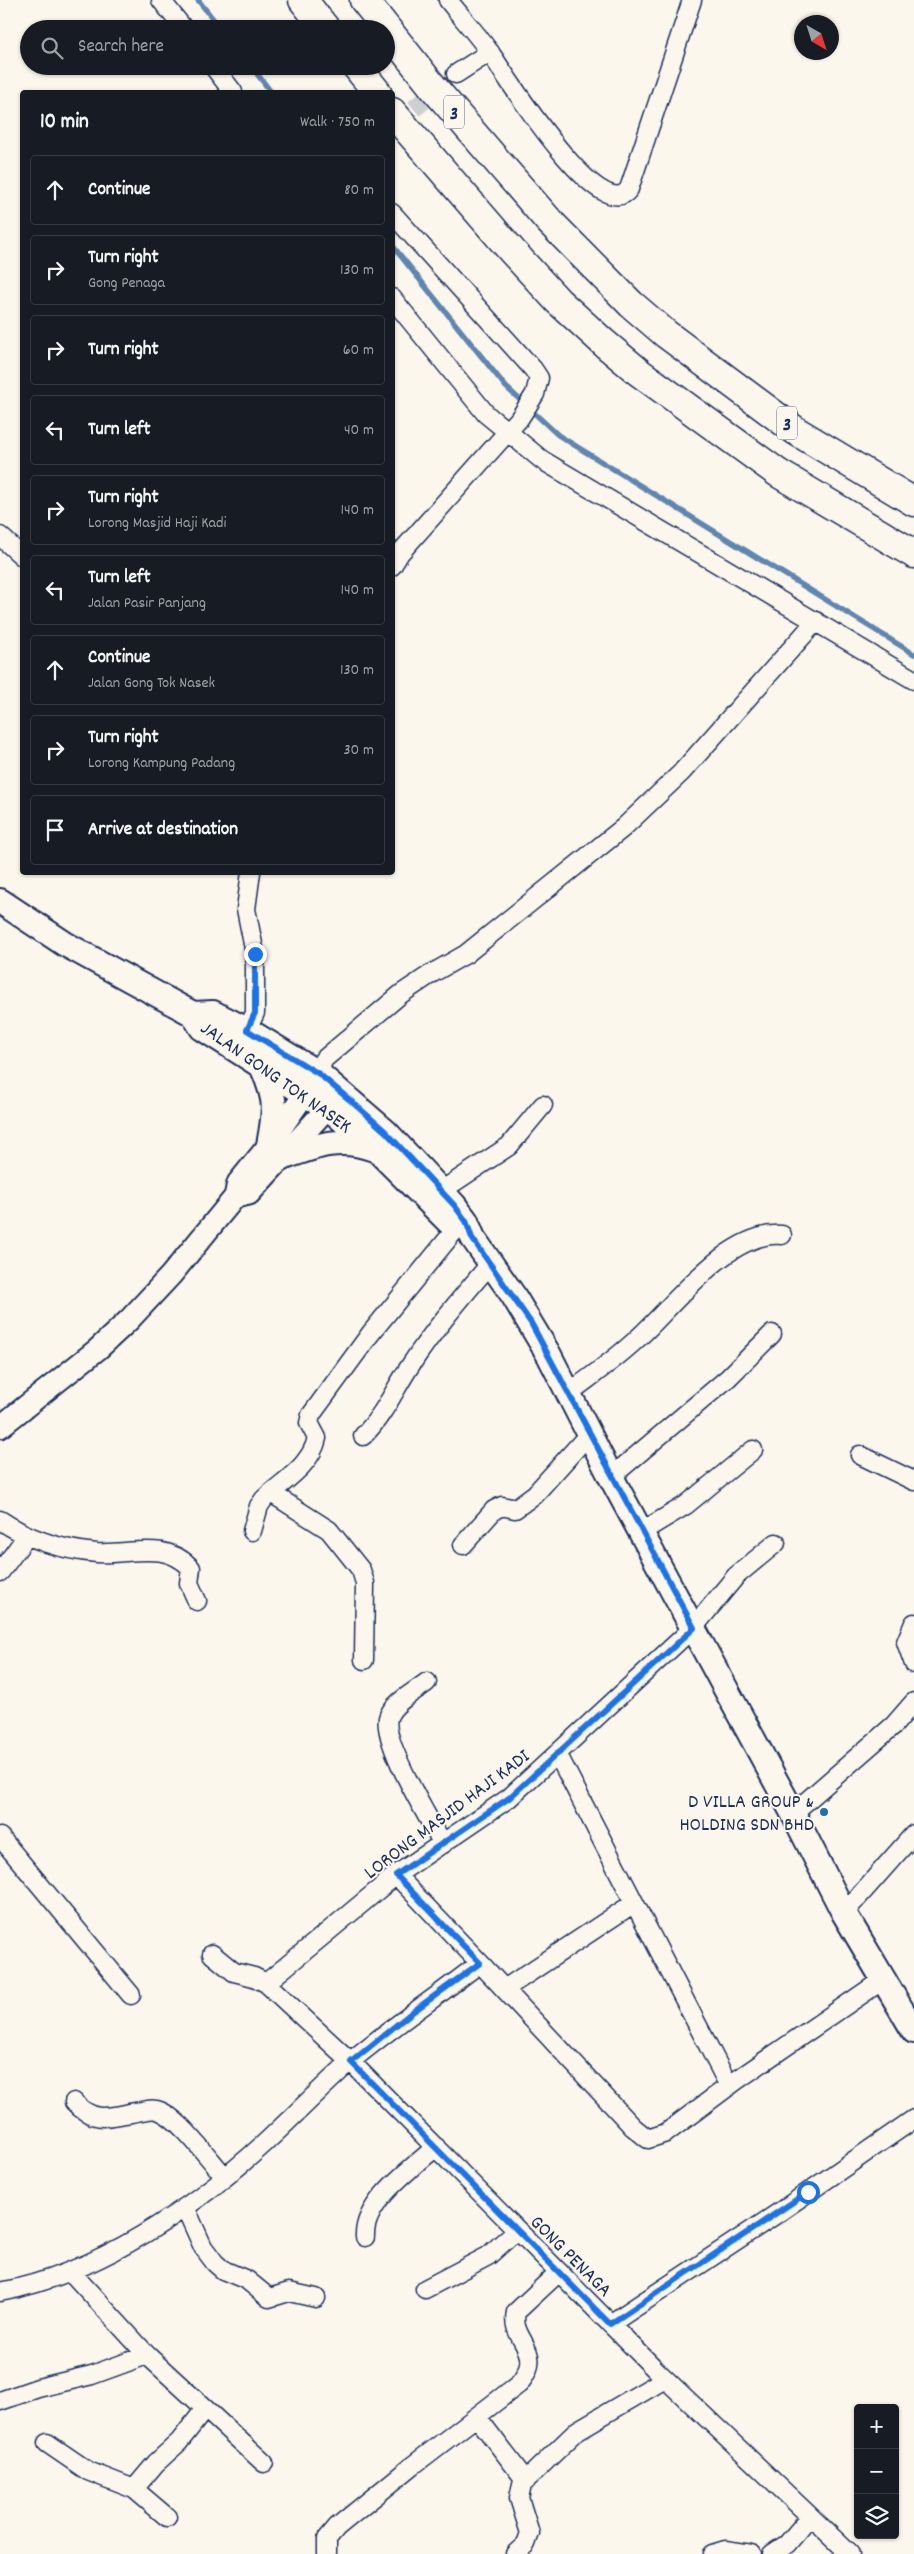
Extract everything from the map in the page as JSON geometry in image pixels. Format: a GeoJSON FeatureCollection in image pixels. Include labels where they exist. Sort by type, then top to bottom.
{"type":"FeatureCollection","features":[{"type":"Feature","properties":{"kind":"main road"},"geometry":{"type":"LineString","coordinates":[[303,0],[319,20]]}},
{"type":"Feature","properties":{"kind":"main road","name":"3"},"geometry":{"type":"LineString","coordinates":[[364,0],[380,20]]}},
{"type":"Feature","properties":{"kind":"main road","name":"3"},"geometry":{"type":"LineString","coordinates":[[395,39],[433,87],[592,267],[666,334],[796,431],[914,502]]}},
{"type":"Feature","properties":{"kind":"main road"},"geometry":{"type":"LineString","coordinates":[[363,75],[375,90]]}},
{"type":"Feature","properties":{"kind":"main road","name":"3"},"geometry":{"type":"LineString","coordinates":[[395,115],[512,251],[558,301],[640,373],[778,473],[914,554]]}},
{"type":"Feature","properties":{"kind":"main road","name":"JALAN GONG TOK NASEK"},"geometry":{"type":"LineString","coordinates":[[0,901],[66,944],[193,1014],[202,1028],[261,1064],[312,1083]]}},
{"type":"Feature","properties":{"kind":"main road"},"geometry":{"type":"LineString","coordinates":[[0,920],[26,918]]}},
{"type":"Feature","properties":{"kind":"main road","name":"JALAN GONG TOK NASEK"},"geometry":{"type":"LineString","coordinates":[[193,1014],[213,1013],[247,1030],[335,1100],[386,1132],[466,1221],[464,1234]]}},
{"type":"Feature","properties":{"kind":"main road"},"geometry":{"type":"LineString","coordinates":[[261,1064],[274,1096],[276,1152],[308,1149],[339,1142],[362,1144],[378,1151]]}},
{"type":"Feature","properties":{"kind":"main road","name":"JALAN GONG TOK NASEK"},"geometry":{"type":"LineString","coordinates":[[335,1100],[378,1151],[464,1234],[506,1285],[531,1323],[611,1477],[793,1813],[844,1913],[884,1978],[908,2008],[914,2031]]}},
{"type":"Feature","properties":{"kind":"street"},"geometry":{"type":"LineString","coordinates":[[161,0],[177,20]]}},
{"type":"Feature","properties":{"kind":"street"},"geometry":{"type":"LineString","coordinates":[[448,0],[490,52],[544,134],[599,190],[620,196],[629,189],[692,0]]}},
{"type":"Feature","properties":{"kind":"street"},"geometry":{"type":"LineString","coordinates":[[456,74],[490,52]]}},
{"type":"Feature","properties":{"kind":"street"},"geometry":{"type":"LineString","coordinates":[[220,75],[231,90]]}},
{"type":"Feature","properties":{"kind":"street"},"geometry":{"type":"LineString","coordinates":[[395,217],[533,369],[539,378],[535,394],[518,419],[400,553],[395,561]]}},
{"type":"Feature","properties":{"kind":"street"},"geometry":{"type":"LineString","coordinates":[[395,302],[486,414],[542,460],[914,680]]}},
{"type":"Feature","properties":{"kind":"street"},"geometry":{"type":"LineString","coordinates":[[0,536],[20,554]]}},
{"type":"Feature","properties":{"kind":"street"},"geometry":{"type":"LineString","coordinates":[[276,1152],[322,1060],[401,994],[430,974],[466,954],[623,828],[681,772],[816,621]]}},
{"type":"Feature","properties":{"kind":"street"},"geometry":{"type":"LineString","coordinates":[[247,1030],[255,1013],[255,954],[246,909],[251,875]]}},
{"type":"Feature","properties":{"kind":"street"},"geometry":{"type":"LineString","coordinates":[[0,1427],[98,1350],[129,1320],[171,1275],[235,1198],[238,1183],[335,1100]]}},
{"type":"Feature","properties":{"kind":"street"},"geometry":{"type":"LineString","coordinates":[[441,1191],[509,1146],[543,1105]]}},
{"type":"Feature","properties":{"kind":"street"},"geometry":{"type":"LineString","coordinates":[[252,1530],[259,1506],[271,1492],[302,1466],[310,1455],[317,1438],[311,1428],[310,1420],[320,1403],[371,1333],[464,1234]]}},
{"type":"Feature","properties":{"kind":"street"},"geometry":{"type":"LineString","coordinates":[[568,1394],[626,1350],[684,1289],[708,1268],[746,1243],[770,1234],[782,1235]]}},
{"type":"Feature","properties":{"kind":"street"},"geometry":{"type":"LineString","coordinates":[[363,1436],[379,1418],[410,1365],[436,1329],[490,1264]]}},
{"type":"Feature","properties":{"kind":"street"},"geometry":{"type":"LineString","coordinates":[[611,1477],[728,1378],[772,1334]]}},
{"type":"Feature","properties":{"kind":"street"},"geometry":{"type":"LineString","coordinates":[[463,1545],[494,1510],[502,1506],[515,1509],[535,1494],[589,1434]]}},
{"type":"Feature","properties":{"kind":"street"},"geometry":{"type":"LineString","coordinates":[[641,1532],[686,1505],[754,1450]]}},
{"type":"Feature","properties":{"kind":"street"},"geometry":{"type":"LineString","coordinates":[[860,1455],[914,1481]]}},
{"type":"Feature","properties":{"kind":"street"},"geometry":{"type":"LineString","coordinates":[[271,1492],[329,1530],[361,1570],[365,1583],[364,1660]]}},
{"type":"Feature","properties":{"kind":"street"},"geometry":{"type":"LineString","coordinates":[[0,1520],[27,1536],[84,1551],[99,1553],[152,1550],[170,1554],[191,1568],[190,1586],[197,1601]]}},
{"type":"Feature","properties":{"kind":"street"},"geometry":{"type":"LineString","coordinates":[[0,1572],[11,1560],[27,1536]]}},
{"type":"Feature","properties":{"kind":"street","name":"LORONG MASJID HAJI KADI"},"geometry":{"type":"LineString","coordinates":[[266,1983],[396,1875],[509,1798],[694,1628],[736,1576],[776,1542]]}},
{"type":"Feature","properties":{"kind":"street"},"geometry":{"type":"LineString","coordinates":[[914,1623],[906,1642],[914,1664]]}},
{"type":"Feature","properties":{"kind":"street"},"geometry":{"type":"LineString","coordinates":[[427,1682],[399,1704],[390,1714],[388,1724],[401,1766],[442,1844]]}},
{"type":"Feature","properties":{"kind":"street"},"geometry":{"type":"LineString","coordinates":[[793,1813],[894,1725],[914,1702]]}},
{"type":"Feature","properties":{"kind":"street"},"geometry":{"type":"LineString","coordinates":[[558,1755],[729,2086]]}},
{"type":"Feature","properties":{"kind":"street"},"geometry":{"type":"LineString","coordinates":[[844,1913],[914,1834]]}},
{"type":"Feature","properties":{"kind":"street"},"geometry":{"type":"LineString","coordinates":[[0,1837],[131,1995]]}},
{"type":"Feature","properties":{"kind":"street"},"geometry":{"type":"LineString","coordinates":[[396,1875],[506,1988],[632,2128],[648,2138],[666,2133],[729,2086],[884,1978]]}},
{"type":"Feature","properties":{"kind":"street"},"geometry":{"type":"LineString","coordinates":[[506,1988],[634,1903]]}},
{"type":"Feature","properties":{"kind":"street"},"geometry":{"type":"LineString","coordinates":[[212,1954],[234,1972],[266,1983]]}},
{"type":"Feature","properties":{"kind":"street"},"geometry":{"type":"LineString","coordinates":[[0,2292],[32,2286],[72,2272],[162,2223],[186,2207],[266,2142],[351,2062],[411,2013],[480,1963]]}},
{"type":"Feature","properties":{"kind":"street","name":"GONG PENAGA"},"geometry":{"type":"LineString","coordinates":[[266,1983],[351,2062],[665,2379],[850,2554]]}},
{"type":"Feature","properties":{"kind":"street"},"geometry":{"type":"LineString","coordinates":[[74,2102],[93,2117],[149,2110],[162,2111],[177,2123],[225,2176]]}},
{"type":"Feature","properties":{"kind":"street"},"geometry":{"type":"LineString","coordinates":[[610,2324],[778,2213],[914,2119]]}},
{"type":"Feature","properties":{"kind":"street"},"geometry":{"type":"LineString","coordinates":[[366,2237],[367,2221],[378,2201],[436,2147]]}},
{"type":"Feature","properties":{"kind":"street"},"geometry":{"type":"LineString","coordinates":[[186,2207],[203,2247],[214,2263],[223,2270],[247,2280],[268,2298],[294,2292],[316,2298]]}},
{"type":"Feature","properties":{"kind":"street"},"geometry":{"type":"LineString","coordinates":[[425,2289],[488,2256],[517,2230]]}},
{"type":"Feature","properties":{"kind":"street"},"geometry":{"type":"LineString","coordinates":[[72,2272],[147,2355],[264,2463]]}},
{"type":"Feature","properties":{"kind":"street"},"geometry":{"type":"LineString","coordinates":[[326,2554],[327,2539],[337,2527],[412,2466],[501,2400],[526,2375],[530,2358],[516,2324],[516,2312],[559,2272]]}},
{"type":"Feature","properties":{"kind":"street"},"geometry":{"type":"LineString","coordinates":[[0,2401],[12,2395],[92,2375],[147,2355]]}},
{"type":"Feature","properties":{"kind":"street"},"geometry":{"type":"LineString","coordinates":[[515,2554],[529,2538],[528,2526],[518,2498],[519,2490],[526,2480],[578,2430],[665,2379]]}},
{"type":"Feature","properties":{"kind":"street"},"geometry":{"type":"LineString","coordinates":[[134,2490],[145,2475],[179,2442],[205,2410]]}},
{"type":"Feature","properties":{"kind":"street"},"geometry":{"type":"LineString","coordinates":[[478,2418],[526,2480]]}},
{"type":"Feature","properties":{"kind":"street"},"geometry":{"type":"LineString","coordinates":[[48,2443],[88,2471],[134,2490],[167,2516]]}},
{"type":"Feature","properties":{"kind":"street"},"geometry":{"type":"LineString","coordinates":[[772,2554],[787,2544],[810,2517]]}},
{"type":"Feature","properties":{"kind":"street"},"geometry":{"type":"LineString","coordinates":[[712,2554],[725,2550],[752,2554]]}},
{"type":"Feature","properties":{"kind":"waterway"},"geometry":{"type":"LineString","coordinates":[[198,0],[214,20]]}},
{"type":"Feature","properties":{"kind":"waterway"},"geometry":{"type":"LineString","coordinates":[[258,75],[269,90]]}},
{"type":"Feature","properties":{"kind":"waterway"},"geometry":{"type":"LineString","coordinates":[[395,249],[506,387],[558,435],[914,654]]}},
{"type":"Feature","properties":{"kind":"tunnel"},"geometry":{"type":"LineString","coordinates":[[395,124],[456,74]]}},
{"type":"Feature","properties":{"kind":"place","name":"D VILLA GROUP & HOLDING SDN BHD"},"geometry":{"type":"Point","coordinates":[824,1812]}},
{"type":"Feature","properties":{"kind":"route"},"geometry":{"type":"LineString","coordinates":[[255,954],[255,1013],[247,1030],[319,1074],[351,1101],[386,1132],[410,1157],[454,1205],[466,1221],[472,1238],[513,1295],[549,1355],[611,1477],[694,1628],[509,1798],[396,1875],[480,1963],[411,2013],[351,2062],[610,2324],[808,2192]]}}]}
